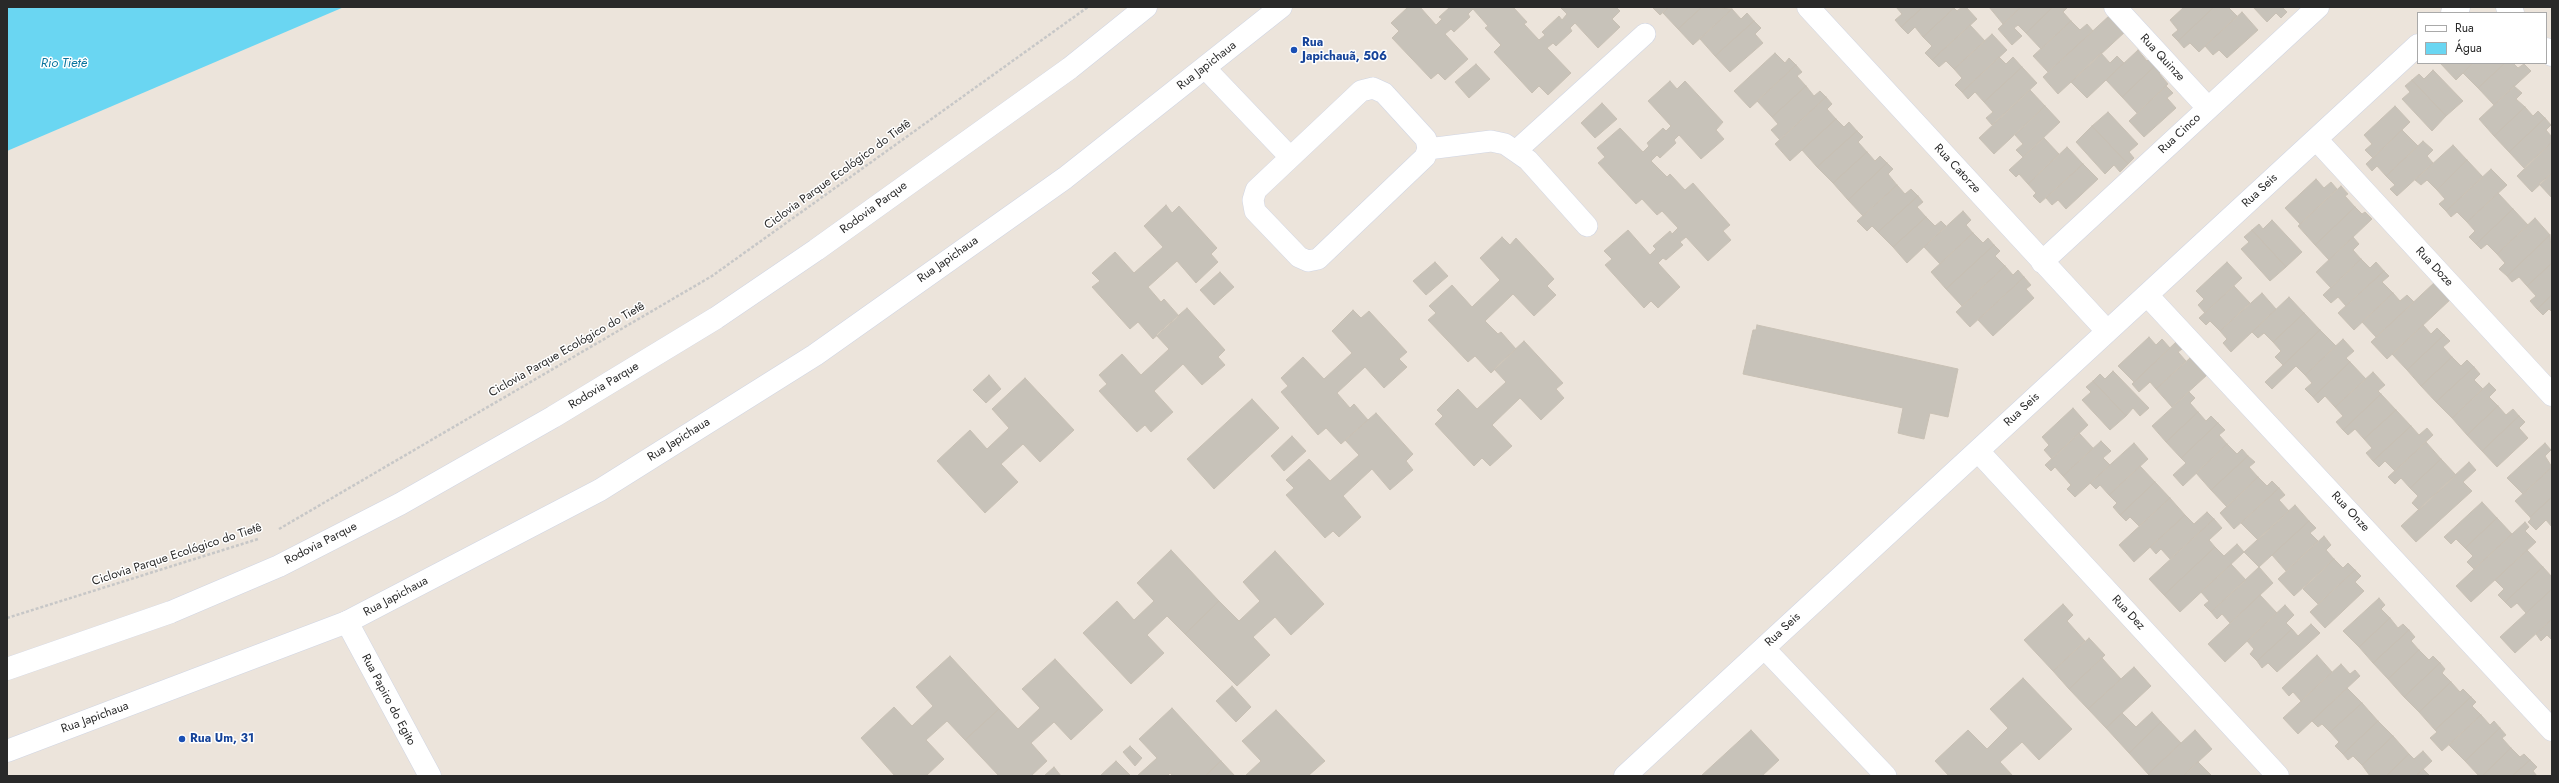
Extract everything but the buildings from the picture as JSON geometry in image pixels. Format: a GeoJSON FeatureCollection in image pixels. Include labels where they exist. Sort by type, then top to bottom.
{"type":"FeatureCollection","features":[{"type":"Feature","properties":{"kind":"street","name":"Rodovia Parque"},"geometry":{"type":"LineString","coordinates":[[7,669],[171,612],[278,566],[400,504],[553,418],[716,318],[816,250],[1070,68],[1146,7]]}},
{"type":"Feature","properties":{"kind":"street","name":"Rua Japichaua"},"geometry":{"type":"LineString","coordinates":[[7,751],[347,622],[600,490],[815,354],[1065,178],[1281,7]]}},
{"type":"Feature","properties":{"kind":"street","name":"Rua Catorze"},"geometry":{"type":"LineString","coordinates":[[1808,7],[2107,332]]}},
{"type":"Feature","properties":{"kind":"street","name":"Rua Quinze"},"geometry":{"type":"LineString","coordinates":[[2115,7],[2208,108]]}},
{"type":"Feature","properties":{"kind":"street","name":"Rua Cinco"},"geometry":{"type":"LineString","coordinates":[[2042,262],[2318,7]]}},
{"type":"Feature","properties":{"kind":"street","name":"Rua Seis"},"geometry":{"type":"LineString","coordinates":[[1625,776],[2417,46]]}},
{"type":"Feature","properties":{"kind":"street","name":"Rua Doze"},"geometry":{"type":"LineString","coordinates":[[2316,139],[2552,395]]}},
{"type":"Feature","properties":{"kind":"street","name":"Rua Onze"},"geometry":{"type":"LineString","coordinates":[[2147,295],[2552,730]]}},
{"type":"Feature","properties":{"kind":"street","name":"Rua Dez"},"geometry":{"type":"LineString","coordinates":[[1978,450],[2278,776]]}},
{"type":"Feature","properties":{"kind":"street","name":"Rua Papiro do Egito"},"geometry":{"type":"LineString","coordinates":[[347,622],[430,776]]}},
{"type":"Feature","properties":{"kind":"lane"},"geometry":{"type":"LineString","coordinates":[[1517,150],[1645,34]]}},
{"type":"Feature","properties":{"kind":"lane"},"geometry":{"type":"LineString","coordinates":[[1205,68],[1290,157]]}},
{"type":"Feature","properties":{"kind":"lane"},"geometry":{"type":"LineString","coordinates":[[1372,88],[1384,93],[1426,139],[1428,149],[1425,157],[1318,259],[1308,261],[1299,257],[1255,211],[1253,200],[1256,190],[1290,157],[1361,91],[1372,88]]}},
{"type":"Feature","properties":{"kind":"lane"},"geometry":{"type":"LineString","coordinates":[[1428,149],[1490,141],[1505,144],[1517,150],[1587,226]]}},
{"type":"Feature","properties":{"kind":"lane"},"geometry":{"type":"LineString","coordinates":[[1764,648],[1886,776]]}},
{"type":"Feature","properties":{"kind":"path","name":"Ciclovia Parque Ecológico do Tietê"},"geometry":{"type":"LineString","coordinates":[[273,533],[712,276],[1088,7]]}},
{"type":"Feature","properties":{"kind":"path","name":"Ciclovia Parque Ecológico do Tietê"},"geometry":{"type":"LineString","coordinates":[[7,618],[266,537]]}},
{"type":"Feature","properties":{"kind":"water","name":"Rio Tietê"},"geometry":{"type":"Polygon","coordinates":[[[7,7],[344,7],[7,151],[7,7]]]}},
{"type":"Feature","properties":{"kind":"place","name":"Rua Japichauã, 506"},"geometry":{"type":"Point","coordinates":[1294,50]}},
{"type":"Feature","properties":{"kind":"place","name":"Rua Um, 31"},"geometry":{"type":"Point","coordinates":[182,739]}}]}
